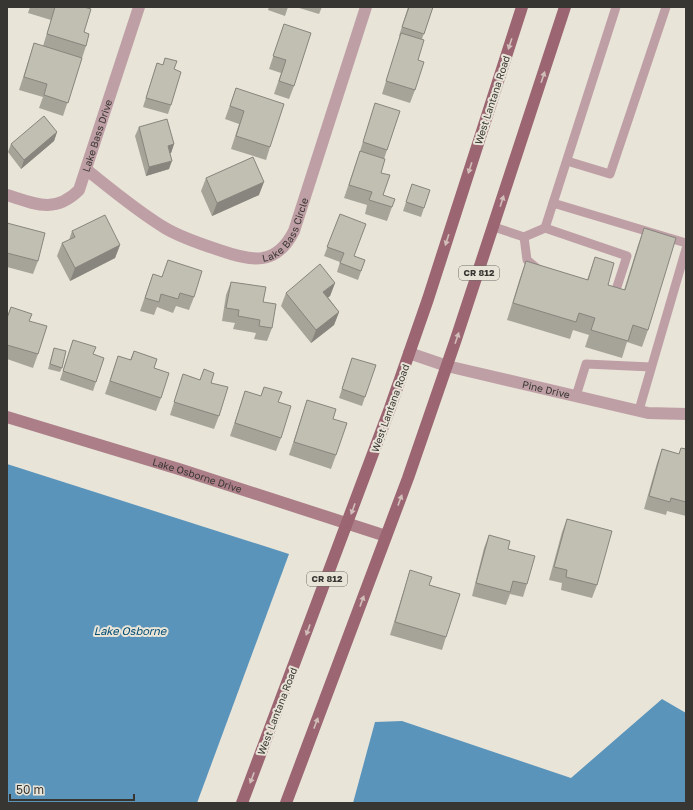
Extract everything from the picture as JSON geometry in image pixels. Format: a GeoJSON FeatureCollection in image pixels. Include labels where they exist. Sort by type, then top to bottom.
{"type":"FeatureCollection","features":[{"type":"Feature","properties":{"kind":"main road","name":"West Lantana Road"},"geometry":{"type":"LineString","coordinates":[[242,803],[348,524],[409,353],[522,7]]}},
{"type":"Feature","properties":{"kind":"main road","name":"CR 812"},"geometry":{"type":"LineString","coordinates":[[286,803],[386,536],[447,366],[566,7]]}},
{"type":"Feature","properties":{"kind":"street","name":"Lake Bass Drive"},"geometry":{"type":"LineString","coordinates":[[7,195],[48,206],[60,204],[79,190],[87,170],[139,7]]}},
{"type":"Feature","properties":{"kind":"street","name":"Lake Bass Circle"},"geometry":{"type":"LineString","coordinates":[[87,170],[167,229],[197,243],[245,258],[257,260],[269,257],[280,250],[289,241],[294,231],[366,7]]}},
{"type":"Feature","properties":{"kind":"street","name":"Pine Drive"},"geometry":{"type":"LineString","coordinates":[[409,353],[447,366],[639,410],[686,414]]}},
{"type":"Feature","properties":{"kind":"street","name":"Lake Osborne Drive"},"geometry":{"type":"LineString","coordinates":[[7,417],[182,470],[386,536]]}},
{"type":"Feature","properties":{"kind":"lane"},"geometry":{"type":"LineString","coordinates":[[545,228],[616,7]]}},
{"type":"Feature","properties":{"kind":"lane"},"geometry":{"type":"LineString","coordinates":[[567,160],[610,174],[666,7]]}},
{"type":"Feature","properties":{"kind":"lane"},"geometry":{"type":"LineString","coordinates":[[553,203],[686,243]]}},
{"type":"Feature","properties":{"kind":"lane"},"geometry":{"type":"LineString","coordinates":[[494,227],[524,237],[545,228],[627,256],[614,296],[604,294]]}},
{"type":"Feature","properties":{"kind":"lane"},"geometry":{"type":"LineString","coordinates":[[524,237],[527,260],[542,273],[549,276]]}},
{"type":"Feature","properties":{"kind":"lane"},"geometry":{"type":"LineString","coordinates":[[639,410],[686,249]]}},
{"type":"Feature","properties":{"kind":"lane"},"geometry":{"type":"LineString","coordinates":[[576,396],[586,364],[651,367]]}},
{"type":"Feature","properties":{"kind":"water","name":"Lake Osborne"},"geometry":{"type":"Polygon","coordinates":[[[7,464],[289,554],[197,803],[7,803],[7,464]]]}},
{"type":"Feature","properties":{"kind":"water"},"geometry":{"type":"Polygon","coordinates":[[[662,699],[686,713],[686,803],[353,803],[375,722],[402,721],[571,778],[662,699]]]}},
{"type":"Feature","properties":{"kind":"building"},"geometry":{"type":"Polygon","coordinates":[[[55,7],[84,7],[91,9],[84,32],[89,34],[86,46],[47,34],[55,7]]]}},
{"type":"Feature","properties":{"kind":"building"},"geometry":{"type":"Polygon","coordinates":[[[409,7],[433,7],[424,34],[402,27],[409,7]]]}},
{"type":"Feature","properties":{"kind":"building"},"geometry":{"type":"Polygon","coordinates":[[[284,24],[311,33],[294,86],[279,81],[286,60],[273,56],[284,24]]]}},
{"type":"Feature","properties":{"kind":"building"},"geometry":{"type":"Polygon","coordinates":[[[401,33],[424,40],[418,60],[424,62],[415,90],[386,81],[401,33]]]}},
{"type":"Feature","properties":{"kind":"building"},"geometry":{"type":"Polygon","coordinates":[[[34,43],[82,58],[68,103],[44,95],[47,84],[24,77],[34,43]]]}},
{"type":"Feature","properties":{"kind":"building"},"geometry":{"type":"Polygon","coordinates":[[[165,58],[177,61],[174,69],[181,72],[171,105],[146,98],[157,63],[163,65],[165,58]]]}},
{"type":"Feature","properties":{"kind":"building"},"geometry":{"type":"Polygon","coordinates":[[[236,88],[284,104],[270,147],[236,136],[244,111],[230,106],[236,88]]]}},
{"type":"Feature","properties":{"kind":"building"},"geometry":{"type":"Polygon","coordinates":[[[375,103],[400,111],[387,150],[363,142],[375,103]]]}},
{"type":"Feature","properties":{"kind":"building"},"geometry":{"type":"Polygon","coordinates":[[[44,116],[57,132],[24,160],[11,144],[44,116]]]}},
{"type":"Feature","properties":{"kind":"building"},"geometry":{"type":"Polygon","coordinates":[[[167,119],[174,144],[168,146],[172,161],[149,167],[139,127],[167,119]]]}},
{"type":"Feature","properties":{"kind":"building"},"geometry":{"type":"Polygon","coordinates":[[[360,151],[385,159],[381,173],[390,175],[383,195],[395,199],[392,207],[369,200],[372,192],[349,185],[360,151]]]}},
{"type":"Feature","properties":{"kind":"building"},"geometry":{"type":"Polygon","coordinates":[[[253,157],[264,182],[217,203],[206,178],[253,157]]]}},
{"type":"Feature","properties":{"kind":"building"},"geometry":{"type":"Polygon","coordinates":[[[412,184],[430,190],[424,208],[406,202],[412,184]]]}},
{"type":"Feature","properties":{"kind":"building"},"geometry":{"type":"Polygon","coordinates":[[[340,214],[366,224],[354,256],[365,260],[361,271],[340,263],[344,253],[327,247],[340,214]]]}},
{"type":"Feature","properties":{"kind":"building"},"geometry":{"type":"Polygon","coordinates":[[[105,215],[120,245],[75,268],[62,243],[75,237],[72,231],[105,215]]]}},
{"type":"Feature","properties":{"kind":"building"},"geometry":{"type":"Polygon","coordinates":[[[7,223],[45,233],[38,261],[7,253],[7,223]]]}},
{"type":"Feature","properties":{"kind":"building"},"geometry":{"type":"Polygon","coordinates":[[[644,228],[676,238],[648,330],[633,325],[628,341],[591,330],[595,318],[579,313],[576,322],[513,303],[526,261],[588,280],[595,257],[614,263],[608,285],[625,290],[644,228]]]}},
{"type":"Feature","properties":{"kind":"building"},"geometry":{"type":"Polygon","coordinates":[[[168,260],[202,271],[194,297],[180,293],[178,299],[161,294],[159,302],[145,298],[153,274],[162,277],[168,260]]]}},
{"type":"Feature","properties":{"kind":"building"},"geometry":{"type":"Polygon","coordinates":[[[320,264],[335,283],[323,292],[339,312],[316,330],[286,293],[320,264]]]}},
{"type":"Feature","properties":{"kind":"building"},"geometry":{"type":"Polygon","coordinates":[[[231,282],[266,287],[263,302],[276,304],[272,328],[259,326],[260,320],[238,316],[239,310],[226,308],[231,282]]]}},
{"type":"Feature","properties":{"kind":"building"},"geometry":{"type":"Polygon","coordinates":[[[11,307],[32,314],[29,321],[47,326],[38,354],[7,345],[7,318],[11,307]]]}},
{"type":"Feature","properties":{"kind":"building"},"geometry":{"type":"Polygon","coordinates":[[[73,340],[96,347],[93,354],[104,358],[96,382],[63,371],[73,340]]]}},
{"type":"Feature","properties":{"kind":"building"},"geometry":{"type":"Polygon","coordinates":[[[54,348],[66,351],[62,368],[50,364],[54,348]]]}},
{"type":"Feature","properties":{"kind":"building"},"geometry":{"type":"Polygon","coordinates":[[[134,351],[157,359],[154,368],[169,373],[161,398],[110,381],[118,356],[131,360],[134,351]]]}},
{"type":"Feature","properties":{"kind":"building"},"geometry":{"type":"Polygon","coordinates":[[[352,358],[376,365],[365,397],[342,389],[352,358]]]}},
{"type":"Feature","properties":{"kind":"building"},"geometry":{"type":"Polygon","coordinates":[[[204,369],[214,373],[211,383],[228,387],[219,416],[174,402],[183,374],[200,380],[204,369]]]}},
{"type":"Feature","properties":{"kind":"building"},"geometry":{"type":"Polygon","coordinates":[[[264,387],[282,392],[278,402],[291,406],[281,438],[235,423],[245,391],[261,396],[264,387]]]}},
{"type":"Feature","properties":{"kind":"building"},"geometry":{"type":"Polygon","coordinates":[[[307,400],[336,409],[333,419],[347,423],[336,455],[294,442],[307,400]]]}},
{"type":"Feature","properties":{"kind":"building"},"geometry":{"type":"Polygon","coordinates":[[[681,448],[686,449],[686,502],[671,498],[670,502],[649,496],[662,449],[679,454],[681,448]]]}},
{"type":"Feature","properties":{"kind":"building"},"geometry":{"type":"Polygon","coordinates":[[[567,519],[612,531],[597,585],[566,577],[567,570],[554,567],[567,519]]]}},
{"type":"Feature","properties":{"kind":"building"},"geometry":{"type":"Polygon","coordinates":[[[489,535],[510,541],[508,549],[535,556],[527,584],[513,581],[510,592],[476,583],[489,535]]]}},
{"type":"Feature","properties":{"kind":"building"},"geometry":{"type":"Polygon","coordinates":[[[410,570],[432,577],[429,585],[460,594],[446,637],[395,622],[410,570]]]}}]}
